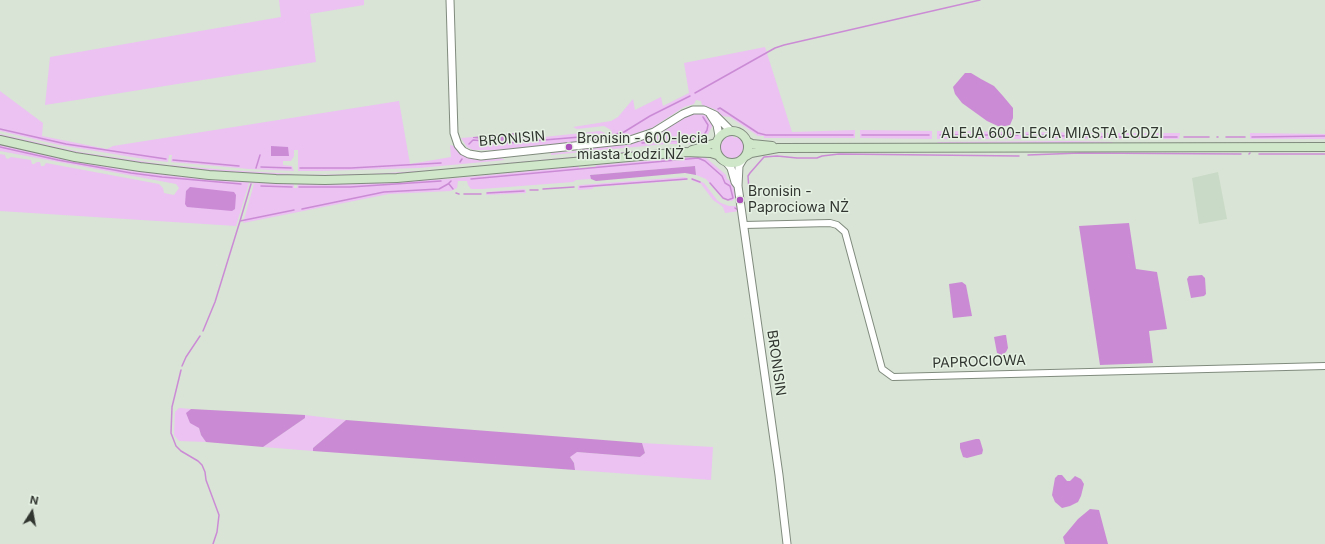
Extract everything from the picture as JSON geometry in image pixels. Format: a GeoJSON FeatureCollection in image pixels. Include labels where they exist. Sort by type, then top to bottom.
{"type":"FeatureCollection","features":[{"type":"Feature","properties":{"kind":"main road"},"geometry":{"type":"LineString","coordinates":[[731,131],[739,132],[748,142],[748,151],[744,158],[736,163],[727,163],[723,161],[715,148],[723,133],[731,131]]}},
{"type":"Feature","properties":{"kind":"main road"},"geometry":{"type":"LineString","coordinates":[[0,140],[75,157],[160,170],[234,177],[311,180],[361,180],[428,176],[684,152],[711,153],[718,155]]}},
{"type":"Feature","properties":{"kind":"main road"},"geometry":{"type":"LineString","coordinates":[[684,152],[718,140]]}},
{"type":"Feature","properties":{"kind":"main road","name":"ALEJA 600-LECIA MIASTA ŁODZI"},"geometry":{"type":"LineString","coordinates":[[748,142],[778,148],[1325,147]]}},
{"type":"Feature","properties":{"kind":"main road","name":"ALEJA 600-LECIA MIASTA ŁODZI"},"geometry":{"type":"LineString","coordinates":[[744,158],[751,153],[778,148]]}},
{"type":"Feature","properties":{"kind":"street","name":"BRONISIN"},"geometry":{"type":"LineString","coordinates":[[450,0],[454,132],[458,145],[463,151],[469,154],[481,156],[625,141],[654,132],[690,111],[701,110],[710,113]]}},
{"type":"Feature","properties":{"kind":"street"},"geometry":{"type":"LineString","coordinates":[[710,113],[718,117],[731,131]]}},
{"type":"Feature","properties":{"kind":"street"},"geometry":{"type":"LineString","coordinates":[[710,113],[717,125],[718,140]]}},
{"type":"Feature","properties":{"kind":"street","name":"BRONISIN"},"geometry":{"type":"LineString","coordinates":[[744,158],[739,166],[738,186],[779,475],[787,544]]}},
{"type":"Feature","properties":{"kind":"street","name":"BRONISIN"},"geometry":{"type":"LineString","coordinates":[[727,163],[731,168],[735,182],[738,186]]}},
{"type":"Feature","properties":{"kind":"street","name":"PAPROCIOWA"},"geometry":{"type":"LineString","coordinates":[[744,225],[830,223],[837,225],[845,232],[882,369],[893,377],[1325,366]]}},
{"type":"Feature","properties":{"kind":"shaded area"},"geometry":{"type":"Polygon","coordinates":[[[279,0],[364,0],[364,5],[310,14],[316,62],[45,105],[50,57],[281,17],[279,0]]]}},
{"type":"Feature","properties":{"kind":"shaded area"},"geometry":{"type":"Polygon","coordinates":[[[765,47],[792,132],[855,130],[855,138],[764,138],[764,136],[758,136],[730,117],[722,116],[714,109],[702,105],[701,101],[696,100],[694,104],[684,107],[652,128],[628,136],[613,138],[611,130],[604,126],[577,129],[573,127],[611,121],[618,117],[633,99],[635,110],[661,97],[663,106],[689,93],[684,63],[765,47]]]}},
{"type":"Feature","properties":{"kind":"shaded area"},"geometry":{"type":"Polygon","coordinates":[[[965,73],[971,73],[994,86],[1003,96],[1013,108],[1013,118],[1010,125],[1000,127],[987,121],[962,103],[955,94],[953,87],[965,73]]]}},
{"type":"Feature","properties":{"kind":"shaded area"},"geometry":{"type":"Polygon","coordinates":[[[0,91],[43,123],[42,136],[107,149],[113,146],[399,101],[410,164],[451,157],[450,145],[454,146],[463,155],[471,159],[482,160],[499,157],[505,160],[419,168],[298,171],[298,150],[294,150],[294,156],[291,161],[283,161],[283,165],[292,166],[294,171],[249,169],[171,162],[172,155],[169,155],[168,162],[144,159],[59,145],[0,131],[0,91]]]}},
{"type":"Feature","properties":{"kind":"shaded area"},"geometry":{"type":"Polygon","coordinates":[[[698,113],[710,118],[713,125],[706,138],[700,140],[700,142],[551,155],[551,153],[577,151],[578,149],[632,143],[653,136],[688,115],[698,113]]]}},
{"type":"Feature","properties":{"kind":"shaded area"},"geometry":{"type":"Polygon","coordinates":[[[860,130],[932,131],[932,139],[860,138],[860,130]]]}},
{"type":"Feature","properties":{"kind":"shaded area"},"geometry":{"type":"Polygon","coordinates":[[[535,131],[536,139],[499,141],[473,138],[473,137],[535,131]]]}},
{"type":"Feature","properties":{"kind":"shaded area"},"geometry":{"type":"Polygon","coordinates":[[[600,131],[605,133],[606,139],[499,150],[473,150],[467,147],[461,138],[473,137],[507,141],[600,131]]]}},
{"type":"Feature","properties":{"kind":"shaded area"},"geometry":{"type":"Polygon","coordinates":[[[937,131],[1112,133],[1112,139],[937,139],[937,131]]]}},
{"type":"Feature","properties":{"kind":"shaded area"},"geometry":{"type":"Polygon","coordinates":[[[1118,133],[1180,133],[1179,139],[1118,139],[1118,133]]]}},
{"type":"Feature","properties":{"kind":"shaded area"},"geometry":{"type":"Polygon","coordinates":[[[1250,133],[1325,134],[1325,139],[1250,139],[1250,133]]]}},
{"type":"Feature","properties":{"kind":"shaded area"},"geometry":{"type":"Polygon","coordinates":[[[0,134],[79,152],[167,165],[166,167],[84,154],[0,136],[0,134]]]}},
{"type":"Feature","properties":{"kind":"shaded area"},"geometry":{"type":"Polygon","coordinates":[[[732,135],[734,138],[738,136],[745,147],[739,158],[732,160],[730,157],[727,159],[724,157],[720,148],[723,140],[732,135]]]}},
{"type":"Feature","properties":{"kind":"shaded area"},"geometry":{"type":"Polygon","coordinates":[[[1069,141],[1113,142],[937,142],[1069,141]]]}},
{"type":"Feature","properties":{"kind":"shaded area"},"geometry":{"type":"Polygon","coordinates":[[[0,144],[60,158],[115,167],[213,179],[292,183],[294,188],[297,188],[298,183],[368,183],[447,179],[579,166],[579,169],[596,167],[596,165],[701,156],[705,157],[726,175],[727,180],[728,179],[733,185],[736,197],[732,201],[723,199],[706,179],[696,175],[695,166],[590,175],[591,179],[576,180],[573,182],[482,189],[471,189],[467,181],[458,181],[457,188],[451,191],[389,194],[243,223],[254,184],[249,183],[236,226],[0,211],[0,154],[5,155],[8,159],[11,157],[31,160],[32,164],[40,162],[41,166],[44,166],[46,163],[159,184],[163,188],[164,193],[174,195],[179,188],[176,184],[0,151],[0,144]]]}},
{"type":"Feature","properties":{"kind":"shaded area"},"geometry":{"type":"Polygon","coordinates":[[[271,146],[288,147],[289,156],[271,156],[271,146]]]}},
{"type":"Feature","properties":{"kind":"shaded area"},"geometry":{"type":"Polygon","coordinates":[[[639,151],[632,153],[421,173],[336,176],[297,175],[370,174],[436,170],[639,151]]]}},
{"type":"Feature","properties":{"kind":"shaded area"},"geometry":{"type":"Polygon","coordinates":[[[170,165],[294,174],[293,176],[238,173],[171,167],[170,165]]]}},
{"type":"Feature","properties":{"kind":"shaded area"},"geometry":{"type":"Polygon","coordinates":[[[695,166],[696,175],[685,173],[596,181],[591,179],[590,175],[695,166]]]}},
{"type":"Feature","properties":{"kind":"shaded area"},"geometry":{"type":"Polygon","coordinates":[[[1218,172],[1227,219],[1199,224],[1192,178],[1218,172]]]}},
{"type":"Feature","properties":{"kind":"shaded area"},"geometry":{"type":"Polygon","coordinates":[[[687,178],[687,180],[594,187],[592,189],[578,190],[578,186],[580,185],[687,178]]]}},
{"type":"Feature","properties":{"kind":"shaded area"},"geometry":{"type":"Polygon","coordinates":[[[692,178],[704,183],[721,203],[739,207],[740,211],[725,213],[723,207],[713,200],[701,184],[691,180],[692,178]]]}},
{"type":"Feature","properties":{"kind":"shaded area"},"geometry":{"type":"Polygon","coordinates":[[[190,187],[234,192],[236,195],[235,209],[232,211],[187,207],[185,204],[186,191],[190,187]]]}},
{"type":"Feature","properties":{"kind":"shaded area"},"geometry":{"type":"Polygon","coordinates":[[[526,190],[526,193],[486,195],[487,192],[526,190]]]}},
{"type":"Feature","properties":{"kind":"shaded area"},"geometry":{"type":"Polygon","coordinates":[[[1129,223],[1136,269],[1157,272],[1167,329],[1149,331],[1153,363],[1100,365],[1079,226],[1129,223]]]}},
{"type":"Feature","properties":{"kind":"shaded area"},"geometry":{"type":"Polygon","coordinates":[[[1202,275],[1205,278],[1206,294],[1204,296],[1191,298],[1187,279],[1189,276],[1202,275]]]}},
{"type":"Feature","properties":{"kind":"shaded area"},"geometry":{"type":"Polygon","coordinates":[[[962,282],[966,285],[972,316],[953,318],[949,284],[962,282]]]}},
{"type":"Feature","properties":{"kind":"shaded area"},"geometry":{"type":"Polygon","coordinates":[[[1006,335],[1008,348],[1002,355],[997,353],[994,337],[1006,335]]]}},
{"type":"Feature","properties":{"kind":"shaded area"},"geometry":{"type":"Polygon","coordinates":[[[179,408],[191,409],[187,413],[199,428],[201,435],[206,442],[179,441],[174,435],[175,412],[179,408]]]}},
{"type":"Feature","properties":{"kind":"shaded area"},"geometry":{"type":"Polygon","coordinates":[[[191,409],[305,415],[305,418],[263,447],[206,442],[201,435],[199,428],[190,423],[186,413],[191,409]]]}},
{"type":"Feature","properties":{"kind":"shaded area"},"geometry":{"type":"Polygon","coordinates":[[[305,415],[346,420],[313,448],[313,451],[263,447],[305,418],[305,415]]]}},
{"type":"Feature","properties":{"kind":"shaded area"},"geometry":{"type":"Polygon","coordinates":[[[346,420],[642,443],[645,453],[640,457],[577,452],[570,457],[574,463],[575,470],[313,451],[313,448],[346,420]]]}},
{"type":"Feature","properties":{"kind":"shaded area"},"geometry":{"type":"Polygon","coordinates":[[[976,439],[980,440],[983,450],[982,454],[967,458],[963,457],[960,443],[976,439]]]}},
{"type":"Feature","properties":{"kind":"shaded area"},"geometry":{"type":"Polygon","coordinates":[[[642,443],[713,447],[711,480],[575,470],[574,463],[570,456],[577,452],[640,457],[645,453],[642,443]]]}},
{"type":"Feature","properties":{"kind":"shaded area"},"geometry":{"type":"Polygon","coordinates":[[[1058,475],[1062,475],[1067,481],[1070,481],[1075,476],[1081,479],[1084,484],[1078,502],[1062,508],[1055,502],[1052,495],[1055,478],[1058,475]]]}},
{"type":"Feature","properties":{"kind":"shaded area"},"geometry":{"type":"Polygon","coordinates":[[[1090,509],[1099,510],[1108,544],[1065,544],[1063,537],[1078,519],[1090,509]]]}},
{"type":"Feature","properties":{"kind":"waterway"},"geometry":{"type":"LineString","coordinates":[[695,93],[775,48],[784,45],[980,0]]}},
{"type":"Feature","properties":{"kind":"waterway"},"geometry":{"type":"LineString","coordinates":[[616,134],[624,132],[650,116],[690,96]]}},
{"type":"Feature","properties":{"kind":"waterway"},"geometry":{"type":"LineString","coordinates":[[718,109],[720,108],[758,133],[766,135],[853,135]]}},
{"type":"Feature","properties":{"kind":"waterway"},"geometry":{"type":"LineString","coordinates":[[642,143],[689,140],[704,135],[708,125],[703,117]]}},
{"type":"Feature","properties":{"kind":"waterway"},"geometry":{"type":"LineString","coordinates":[[0,129],[66,144],[166,159]]}},
{"type":"Feature","properties":{"kind":"waterway"},"geometry":{"type":"LineString","coordinates":[[469,144],[473,140],[508,143],[604,135]]}},
{"type":"Feature","properties":{"kind":"waterway"},"geometry":{"type":"LineString","coordinates":[[862,135],[929,135]]}},
{"type":"Feature","properties":{"kind":"waterway"},"geometry":{"type":"LineString","coordinates":[[940,135],[1018,135]]}},
{"type":"Feature","properties":{"kind":"waterway"},"geometry":{"type":"LineString","coordinates":[[1027,135],[1110,137]]}},
{"type":"Feature","properties":{"kind":"waterway"},"geometry":{"type":"LineString","coordinates":[[1252,137],[1325,136]]}},
{"type":"Feature","properties":{"kind":"waterway"},"geometry":{"type":"LineString","coordinates":[[1119,137],[1177,137]]}},
{"type":"Feature","properties":{"kind":"waterway"},"geometry":{"type":"LineString","coordinates":[[1184,137],[1209,137]]}},
{"type":"Feature","properties":{"kind":"waterway"},"geometry":{"type":"LineString","coordinates":[[1226,137],[1245,137]]}},
{"type":"Feature","properties":{"kind":"waterway"},"geometry":{"type":"LineString","coordinates":[[0,147],[58,160],[131,173],[241,184]]}},
{"type":"Feature","properties":{"kind":"waterway"},"geometry":{"type":"LineString","coordinates":[[1028,155],[1080,153],[1241,154]]}},
{"type":"Feature","properties":{"kind":"waterway"},"geometry":{"type":"LineString","coordinates":[[749,190],[748,176],[764,157],[777,156],[817,158],[839,154],[1019,156]]}},
{"type":"Feature","properties":{"kind":"waterway"},"geometry":{"type":"LineString","coordinates":[[1259,154],[1325,154]]}},
{"type":"Feature","properties":{"kind":"waterway"},"geometry":{"type":"LineString","coordinates":[[256,168],[260,155]]}},
{"type":"Feature","properties":{"kind":"waterway"},"geometry":{"type":"LineString","coordinates":[[471,179],[698,158],[705,161],[722,176],[725,183],[730,186],[733,198]]}},
{"type":"Feature","properties":{"kind":"waterway"},"geometry":{"type":"LineString","coordinates":[[173,160],[239,166]]}},
{"type":"Feature","properties":{"kind":"waterway"},"geometry":{"type":"LineString","coordinates":[[300,168],[351,168],[441,163]]}},
{"type":"Feature","properties":{"kind":"waterway"},"geometry":{"type":"LineString","coordinates":[[261,167],[291,168]]}},
{"type":"Feature","properties":{"kind":"waterway"},"geometry":{"type":"LineString","coordinates":[[580,187],[687,179]]}},
{"type":"Feature","properties":{"kind":"waterway"},"geometry":{"type":"LineString","coordinates":[[692,179],[700,182]]}},
{"type":"Feature","properties":{"kind":"waterway"},"geometry":{"type":"LineString","coordinates":[[299,187],[350,187],[441,181]]}},
{"type":"Feature","properties":{"kind":"waterway"},"geometry":{"type":"LineString","coordinates":[[302,209],[384,192],[439,189],[451,181]]}},
{"type":"Feature","properties":{"kind":"waterway"},"geometry":{"type":"LineString","coordinates":[[710,183],[723,198],[728,200],[733,198]]}},
{"type":"Feature","properties":{"kind":"waterway"},"geometry":{"type":"LineString","coordinates":[[240,221],[251,184]]}},
{"type":"Feature","properties":{"kind":"waterway"},"geometry":{"type":"LineString","coordinates":[[449,184],[453,189]]}},
{"type":"Feature","properties":{"kind":"waterway"},"geometry":{"type":"LineString","coordinates":[[261,186],[292,187]]}},
{"type":"Feature","properties":{"kind":"waterway"},"geometry":{"type":"LineString","coordinates":[[543,189],[574,187]]}},
{"type":"Feature","properties":{"kind":"waterway"},"geometry":{"type":"LineString","coordinates":[[530,190],[538,190]]}},
{"type":"Feature","properties":{"kind":"waterway"},"geometry":{"type":"LineString","coordinates":[[487,193],[524,191]]}},
{"type":"Feature","properties":{"kind":"waterway"},"geometry":{"type":"LineString","coordinates":[[464,194],[481,194]]}},
{"type":"Feature","properties":{"kind":"waterway"},"geometry":{"type":"LineString","coordinates":[[203,331],[215,302],[240,221],[294,210]]}},
{"type":"Feature","properties":{"kind":"waterway"},"geometry":{"type":"LineString","coordinates":[[182,366],[186,357],[200,336]]}},
{"type":"Feature","properties":{"kind":"waterway"},"geometry":{"type":"LineString","coordinates":[[181,370],[172,407],[171,433],[176,446],[181,451],[198,461],[202,465],[205,472],[206,480],[219,515],[217,532],[213,544]]}},
{"type":"Feature","properties":{"kind":"place","name":"Bronisin - 600-lecia miasta Łodzi NŻ"},"geometry":{"type":"Point","coordinates":[569,147]}},
{"type":"Feature","properties":{"kind":"place","name":"Bronisin - Paprociowa NŻ"},"geometry":{"type":"Point","coordinates":[740,200]}}]}
